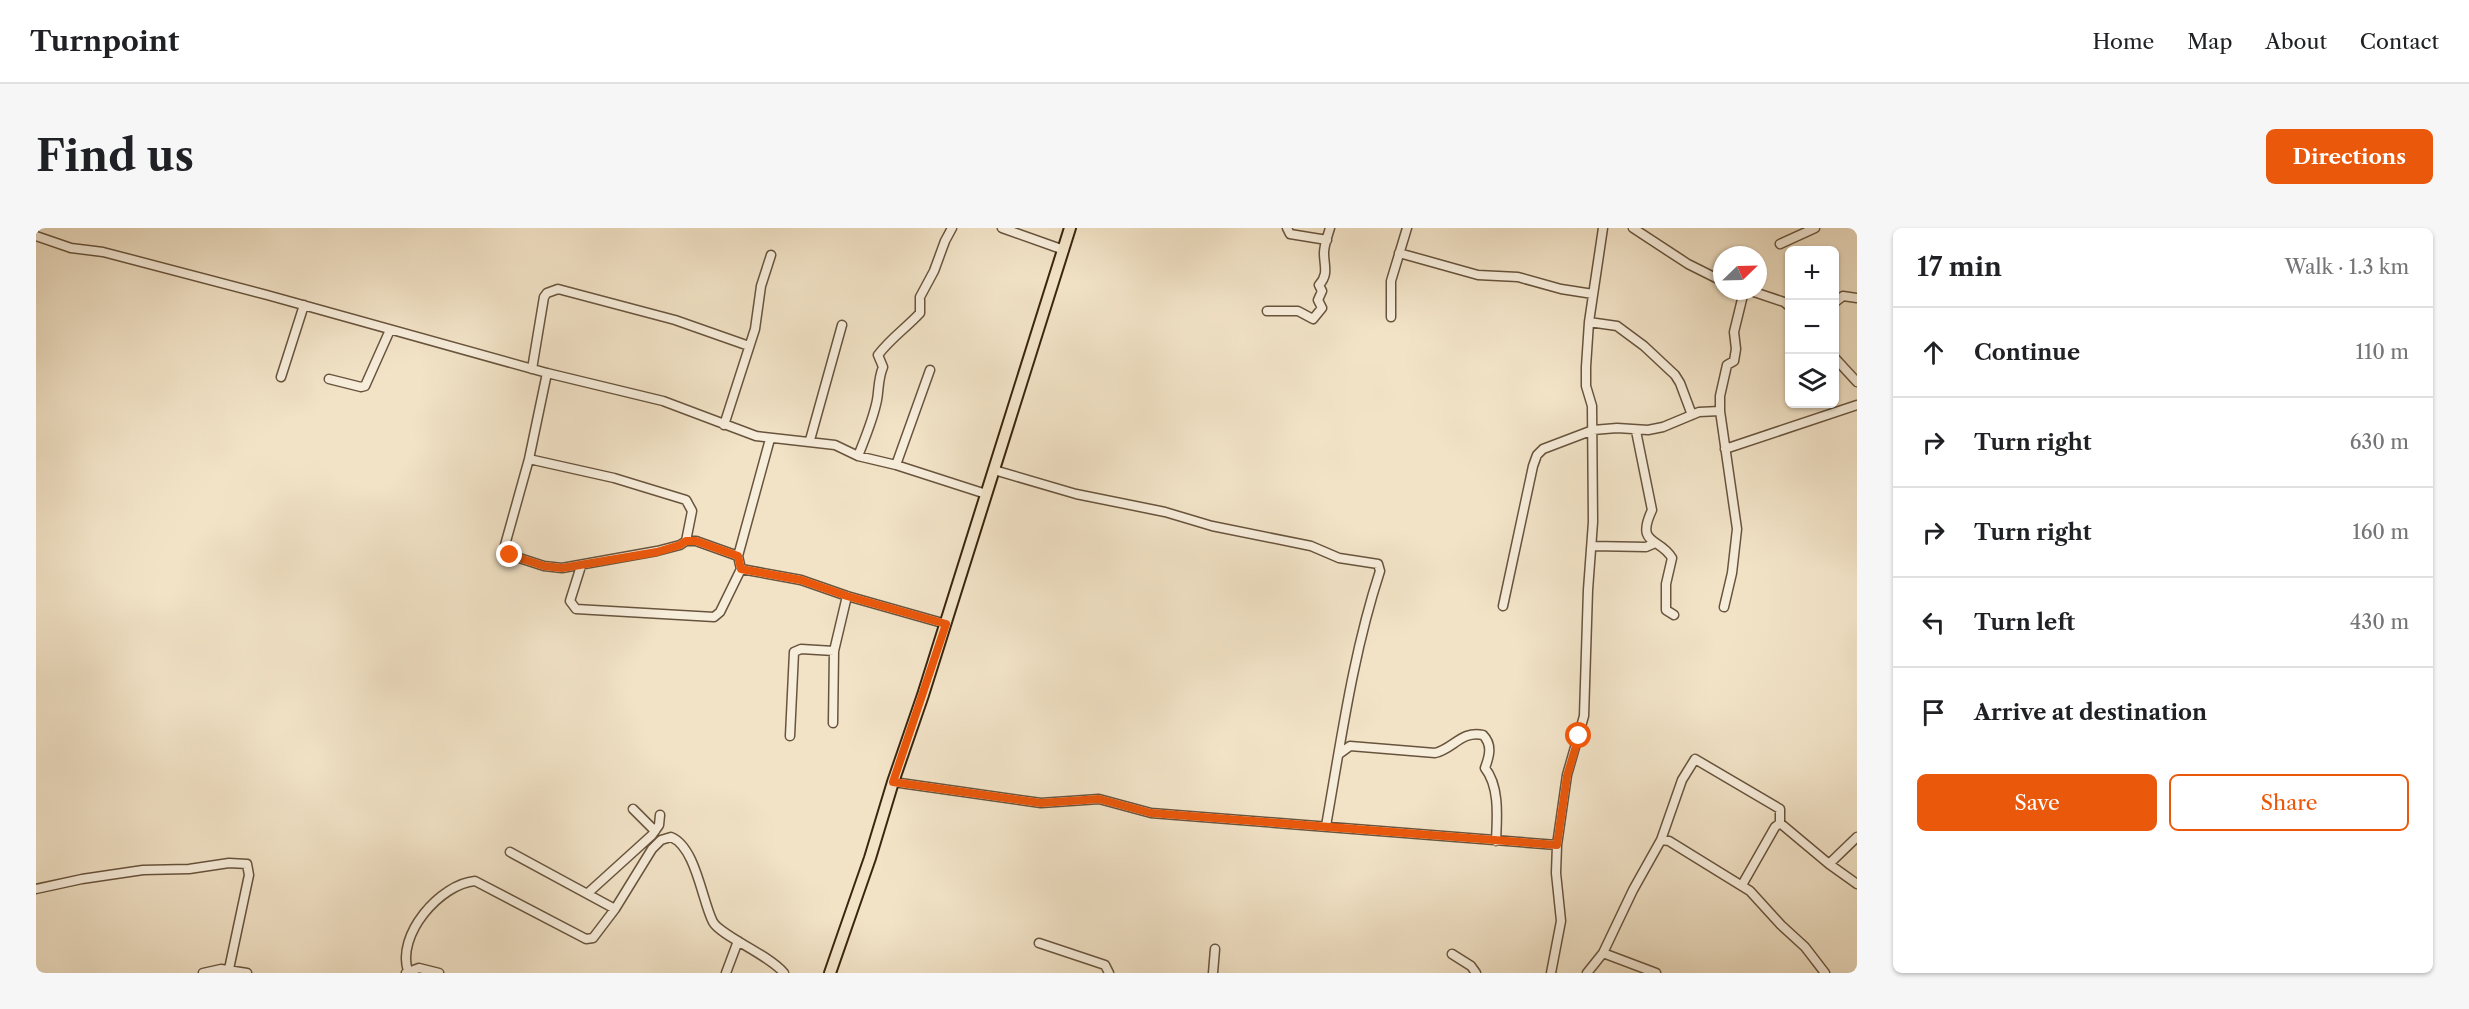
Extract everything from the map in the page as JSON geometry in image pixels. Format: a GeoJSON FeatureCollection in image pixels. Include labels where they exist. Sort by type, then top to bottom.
{"type":"FeatureCollection","features":[{"type":"Feature","properties":{"kind":"main road"},"geometry":{"type":"LineString","coordinates":[[830,973],[946,624],[1070,228]]}},
{"type":"Feature","properties":{"kind":"street"},"geometry":{"type":"LineString","coordinates":[[858,456],[870,426],[877,398],[878,378],[883,367],[878,355],[888,342],[905,330],[920,314],[920,297],[952,228]]}},
{"type":"Feature","properties":{"kind":"street"},"geometry":{"type":"LineString","coordinates":[[1002,228],[1064,250]]}},
{"type":"Feature","properties":{"kind":"street"},"geometry":{"type":"LineString","coordinates":[[1287,228],[1290,234],[1327,240]]}},
{"type":"Feature","properties":{"kind":"street"},"geometry":{"type":"LineString","coordinates":[[1267,311],[1298,311],[1313,319],[1318,314],[1322,308],[1317,300],[1322,291],[1319,285],[1325,279],[1327,266],[1323,251],[1330,228]]}},
{"type":"Feature","properties":{"kind":"street"},"geometry":{"type":"LineString","coordinates":[[1391,317],[1391,281],[1407,228]]}},
{"type":"Feature","properties":{"kind":"street"},"geometry":{"type":"LineString","coordinates":[[1551,973],[1561,921],[1556,873],[1557,845],[1567,776],[1584,716],[1592,546],[1593,430],[1592,406],[1586,386],[1589,322],[1603,228]]}},
{"type":"Feature","properties":{"kind":"street"},"geometry":{"type":"LineString","coordinates":[[1633,228],[1688,264],[1713,276]]}},
{"type":"Feature","properties":{"kind":"street"},"geometry":{"type":"LineString","coordinates":[[1780,244],[1815,228]]}},
{"type":"Feature","properties":{"kind":"street"},"geometry":{"type":"LineString","coordinates":[[36,236],[71,248],[103,252],[532,369],[663,401],[724,425],[770,438],[810,440],[835,445],[858,456],[896,465],[986,494]]}},
{"type":"Feature","properties":{"kind":"street"},"geometry":{"type":"LineString","coordinates":[[1399,253],[1478,275],[1518,277],[1561,289],[1593,294]]}},
{"type":"Feature","properties":{"kind":"street"},"geometry":{"type":"LineString","coordinates":[[724,425],[755,329],[761,286],[771,255]]}},
{"type":"Feature","properties":{"kind":"street"},"geometry":{"type":"LineString","coordinates":[[532,369],[544,297],[547,292],[558,289],[675,320],[749,346]]}},
{"type":"Feature","properties":{"kind":"street"},"geometry":{"type":"LineString","coordinates":[[1767,296],[1785,303]]}},
{"type":"Feature","properties":{"kind":"street"},"geometry":{"type":"LineString","coordinates":[[1838,300],[1843,296],[1857,298]]}},
{"type":"Feature","properties":{"kind":"street"},"geometry":{"type":"LineString","coordinates":[[1724,607],[1732,573],[1737,530],[1720,411],[1720,396],[1727,365],[1734,361],[1736,349],[1734,332],[1742,300]]}},
{"type":"Feature","properties":{"kind":"street"},"geometry":{"type":"LineString","coordinates":[[281,377],[304,305]]}},
{"type":"Feature","properties":{"kind":"street"},"geometry":{"type":"LineString","coordinates":[[1589,322],[1617,326],[1644,346],[1675,375],[1692,415]]}},
{"type":"Feature","properties":{"kind":"street"},"geometry":{"type":"LineString","coordinates":[[810,440],[842,325]]}},
{"type":"Feature","properties":{"kind":"street"},"geometry":{"type":"LineString","coordinates":[[329,378],[361,387],[365,386],[390,330]]}},
{"type":"Feature","properties":{"kind":"street"},"geometry":{"type":"LineString","coordinates":[[1839,362],[1857,382]]}},
{"type":"Feature","properties":{"kind":"street"},"geometry":{"type":"LineString","coordinates":[[896,465],[930,370]]}},
{"type":"Feature","properties":{"kind":"street"},"geometry":{"type":"LineString","coordinates":[[548,373],[529,459],[506,545],[507,553],[544,566],[562,568],[657,552],[686,541],[696,541],[738,556]]}},
{"type":"Feature","properties":{"kind":"street"},"geometry":{"type":"LineString","coordinates":[[1725,449],[1857,405]]}},
{"type":"Feature","properties":{"kind":"street"},"geometry":{"type":"LineString","coordinates":[[1503,606],[1524,502],[1537,455],[1543,449],[1593,430],[1617,428],[1636,431],[1663,427],[1699,412],[1720,411]]}},
{"type":"Feature","properties":{"kind":"street"},"geometry":{"type":"LineString","coordinates":[[1636,431],[1652,510],[1647,522],[1648,535],[1653,544],[1667,551],[1672,558],[1666,584],[1666,610],[1674,615]]}},
{"type":"Feature","properties":{"kind":"street"},"geometry":{"type":"LineString","coordinates":[[581,566],[570,602],[576,609],[714,617],[720,612],[741,569],[738,556],[770,438]]}},
{"type":"Feature","properties":{"kind":"street"},"geometry":{"type":"LineString","coordinates":[[529,459],[614,478],[686,500],[692,511],[686,541]]}},
{"type":"Feature","properties":{"kind":"street"},"geometry":{"type":"LineString","coordinates":[[994,470],[1076,494],[1165,512],[1212,526],[1311,546],[1339,558],[1378,564],[1380,571],[1366,615],[1326,826]]}},
{"type":"Feature","properties":{"kind":"street"},"geometry":{"type":"LineString","coordinates":[[1631,546],[1648,535]]}},
{"type":"Feature","properties":{"kind":"street"},"geometry":{"type":"LineString","coordinates":[[1592,546],[1646,547],[1653,544]]}},
{"type":"Feature","properties":{"kind":"street"},"geometry":{"type":"LineString","coordinates":[[741,569],[801,580],[847,596],[946,624]]}},
{"type":"Feature","properties":{"kind":"street"},"geometry":{"type":"LineString","coordinates":[[833,723],[834,651],[847,596]]}},
{"type":"Feature","properties":{"kind":"street"},"geometry":{"type":"LineString","coordinates":[[790,736],[794,652],[801,649],[834,651]]}},
{"type":"Feature","properties":{"kind":"street"},"geometry":{"type":"LineString","coordinates":[[1338,754],[1350,746],[1435,753],[1444,750],[1466,735],[1483,735],[1489,745],[1489,756],[1485,768],[1491,776],[1497,807],[1496,842]]}},
{"type":"Feature","properties":{"kind":"street"},"geometry":{"type":"LineString","coordinates":[[1587,973],[1602,953],[1661,840],[1682,780],[1695,759],[1780,809],[1780,823]]}},
{"type":"Feature","properties":{"kind":"street"},"geometry":{"type":"LineString","coordinates":[[893,782],[1041,803],[1099,799],[1151,813],[1496,842],[1557,845]]}},
{"type":"Feature","properties":{"kind":"street"},"geometry":{"type":"LineString","coordinates":[[633,809],[655,831]]}},
{"type":"Feature","properties":{"kind":"street"},"geometry":{"type":"LineString","coordinates":[[588,893],[655,831],[660,815]]}},
{"type":"Feature","properties":{"kind":"street"},"geometry":{"type":"LineString","coordinates":[[1780,823],[1857,884]]}},
{"type":"Feature","properties":{"kind":"street"},"geometry":{"type":"LineString","coordinates":[[1742,885],[1775,827],[1780,823]]}},
{"type":"Feature","properties":{"kind":"street"},"geometry":{"type":"LineString","coordinates":[[440,973],[419,968],[407,972],[404,960],[414,927],[431,904],[464,882],[475,881],[586,939],[593,938],[615,909],[652,849],[661,840],[671,837],[680,843],[687,855],[714,925],[770,959],[784,973]]}},
{"type":"Feature","properties":{"kind":"street"},"geometry":{"type":"LineString","coordinates":[[1829,864],[1857,837]]}},
{"type":"Feature","properties":{"kind":"street"},"geometry":{"type":"LineString","coordinates":[[1661,840],[1669,841],[1750,891],[1805,947],[1825,973]]}},
{"type":"Feature","properties":{"kind":"street"},"geometry":{"type":"LineString","coordinates":[[510,852],[615,909]]}},
{"type":"Feature","properties":{"kind":"street"},"geometry":{"type":"LineString","coordinates":[[36,889],[75,880],[143,870],[189,869],[229,863],[248,864],[249,875],[224,970]]}},
{"type":"Feature","properties":{"kind":"street"},"geometry":{"type":"LineString","coordinates":[[726,973],[738,941]]}},
{"type":"Feature","properties":{"kind":"street"},"geometry":{"type":"LineString","coordinates":[[1038,944],[1105,965],[1109,973]]}},
{"type":"Feature","properties":{"kind":"street"},"geometry":{"type":"LineString","coordinates":[[1213,973],[1215,950]]}},
{"type":"Feature","properties":{"kind":"street"},"geometry":{"type":"LineString","coordinates":[[1589,963],[1602,953]]}},
{"type":"Feature","properties":{"kind":"street"},"geometry":{"type":"LineString","coordinates":[[1602,953],[1656,973]]}},
{"type":"Feature","properties":{"kind":"street"},"geometry":{"type":"LineString","coordinates":[[1452,954],[1471,966],[1476,973]]}},
{"type":"Feature","properties":{"kind":"street"},"geometry":{"type":"LineString","coordinates":[[203,973],[224,970],[247,973]]}},
{"type":"Feature","properties":{"kind":"route"},"geometry":{"type":"LineString","coordinates":[[510,555],[544,566],[562,568],[657,552],[686,541],[696,541],[738,556],[741,569],[801,580],[847,596],[946,624],[893,782],[1041,803],[1091,798],[1151,813],[1248,819],[1508,843],[1557,845],[1567,776],[1579,736]]}}]}
